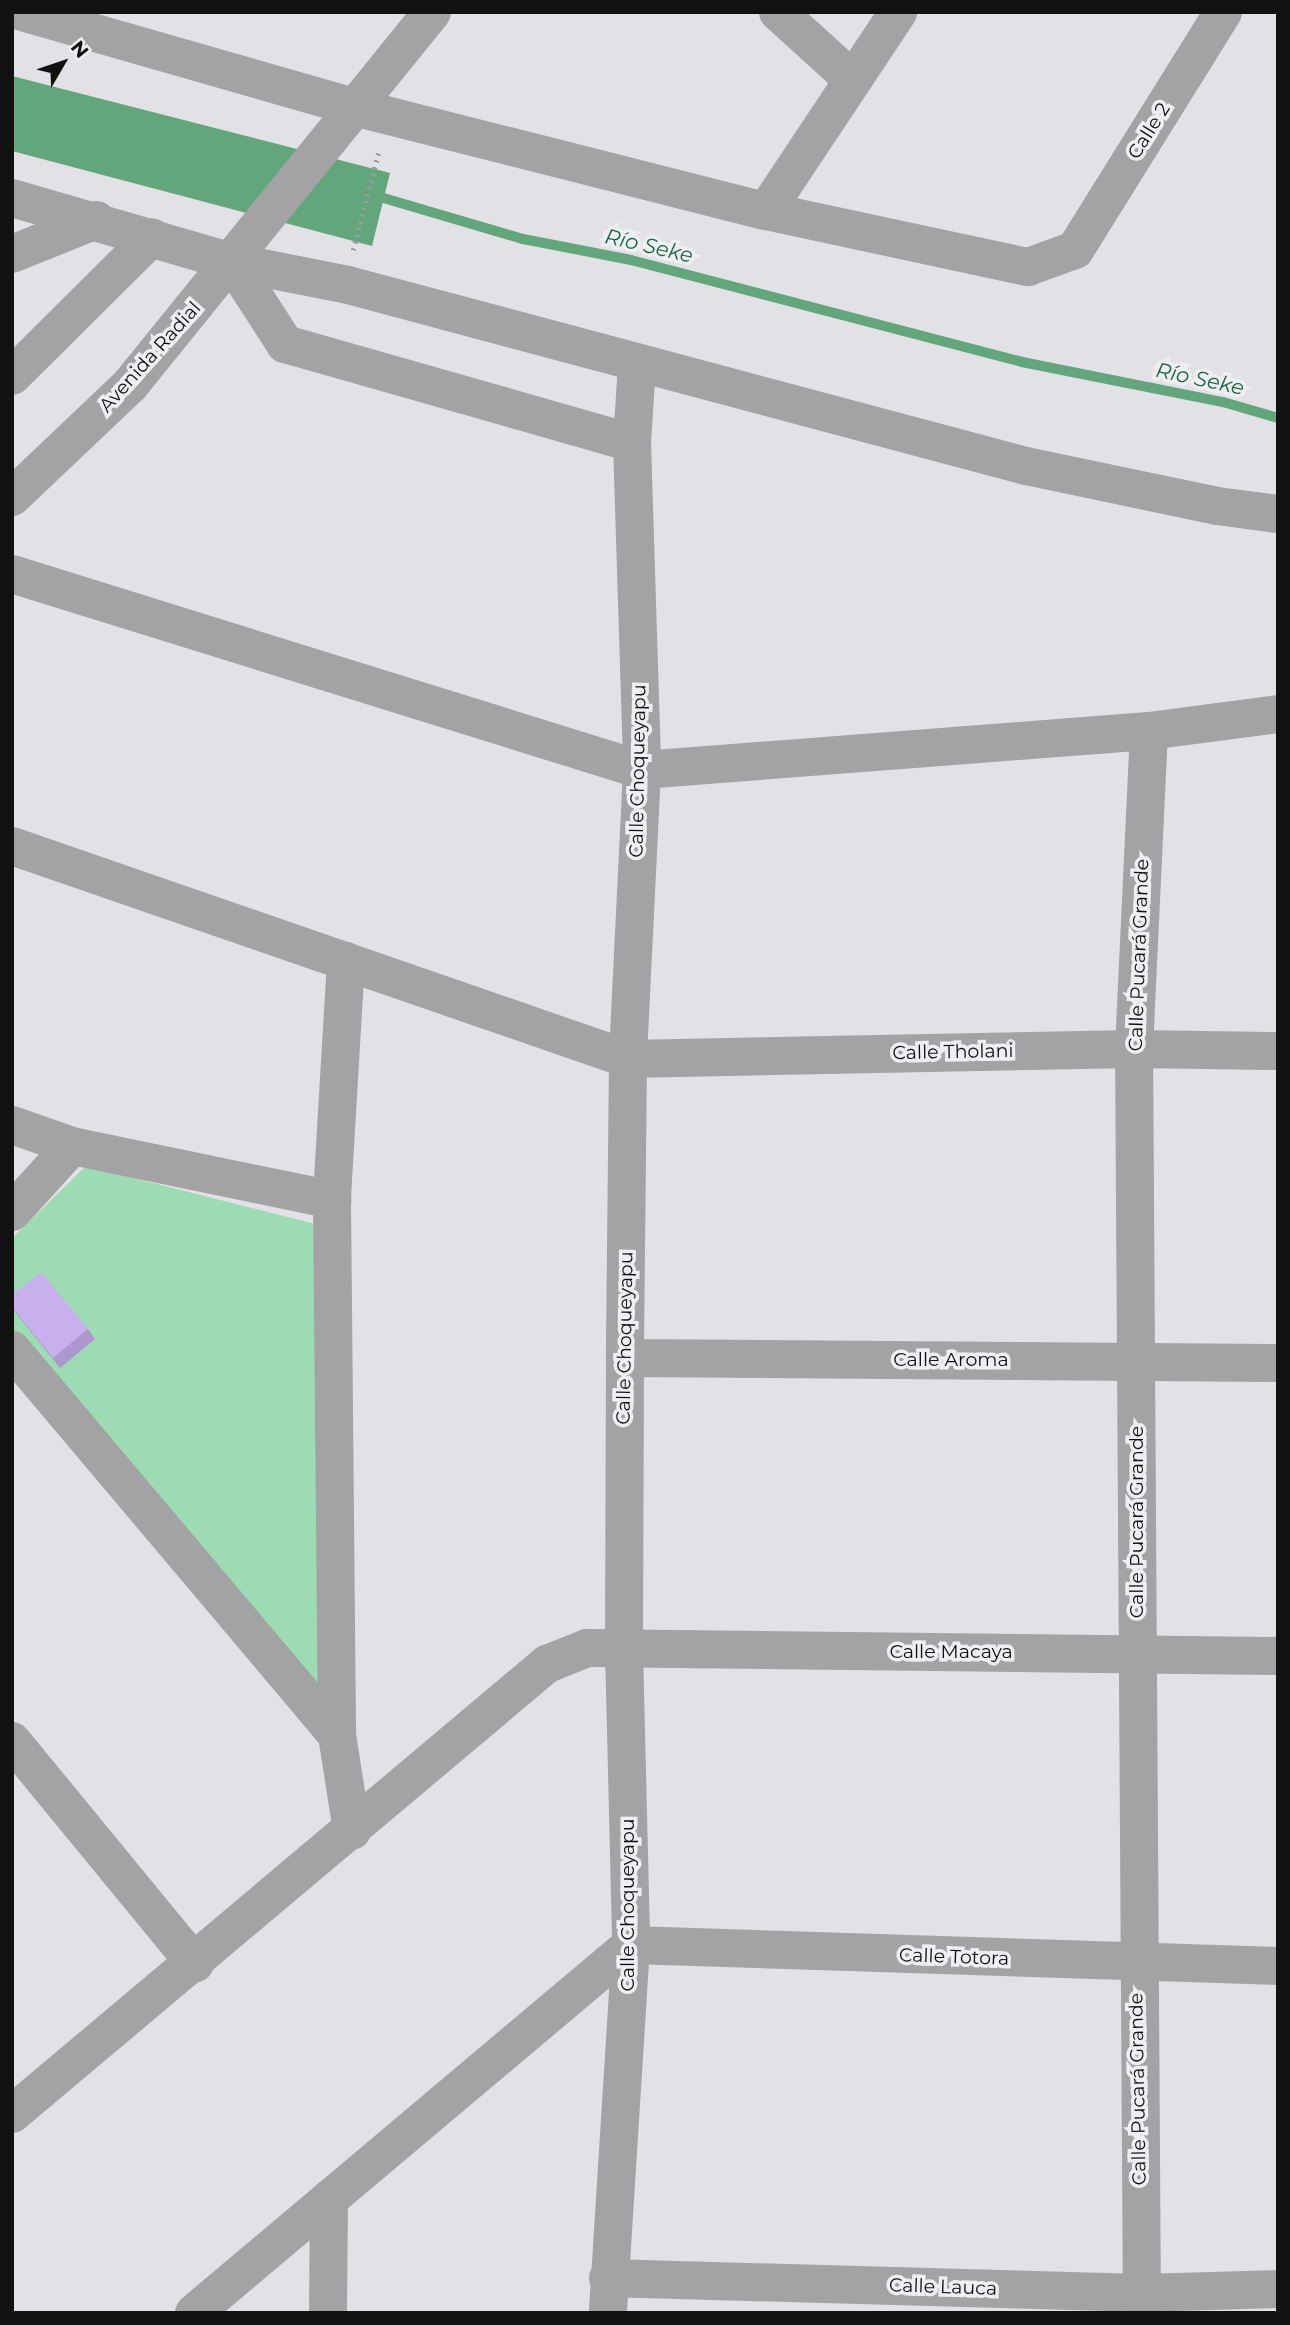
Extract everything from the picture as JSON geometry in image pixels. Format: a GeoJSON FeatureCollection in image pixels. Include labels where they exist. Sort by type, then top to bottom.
{"type":"FeatureCollection","features":[{"type":"Feature","properties":{"kind":"street"},"geometry":{"type":"LineString","coordinates":[[22,12],[354,107],[766,211],[898,12]]}},
{"type":"Feature","properties":{"kind":"street"},"geometry":{"type":"LineString","coordinates":[[354,107],[401,12]]}},
{"type":"Feature","properties":{"kind":"street"},"geometry":{"type":"LineString","coordinates":[[354,107],[432,12]]}},
{"type":"Feature","properties":{"kind":"street"},"geometry":{"type":"LineString","coordinates":[[778,12],[853,80]]}},
{"type":"Feature","properties":{"kind":"street","name":"Calle 2"},"geometry":{"type":"LineString","coordinates":[[766,211],[1028,267],[1075,250],[1223,12]]}},
{"type":"Feature","properties":{"kind":"street","name":"Avenida Radial"},"geometry":{"type":"LineString","coordinates":[[12,497],[130,385],[241,251],[354,107]]}},
{"type":"Feature","properties":{"kind":"street"},"geometry":{"type":"LineString","coordinates":[[12,198],[152,237],[241,251],[348,285],[1026,466],[1217,506],[1278,514]]}},
{"type":"Feature","properties":{"kind":"street"},"geometry":{"type":"LineString","coordinates":[[12,254],[96,220]]}},
{"type":"Feature","properties":{"kind":"street"},"geometry":{"type":"LineString","coordinates":[[12,376],[152,237]]}},
{"type":"Feature","properties":{"kind":"street"},"geometry":{"type":"LineString","coordinates":[[241,251],[285,344],[632,443]]}},
{"type":"Feature","properties":{"kind":"street","name":"Calle Choqueyapu"},"geometry":{"type":"LineString","coordinates":[[608,2296],[631,1945],[624,1649],[625,1358],[628,1059],[642,770],[632,443],[637,363]]}},
{"type":"Feature","properties":{"kind":"street"},"geometry":{"type":"LineString","coordinates":[[12,574],[642,770],[1149,731],[1278,714]]}},
{"type":"Feature","properties":{"kind":"street","name":"Calle Pucará Grande"},"geometry":{"type":"LineString","coordinates":[[1142,2303],[1136,1963],[1138,1362],[1134,1049],[1149,731]]}},
{"type":"Feature","properties":{"kind":"street"},"geometry":{"type":"LineString","coordinates":[[15,850],[628,1059]]}},
{"type":"Feature","properties":{"kind":"street"},"geometry":{"type":"LineString","coordinates":[[346,961],[332,1200],[337,1735],[352,1831]]}},
{"type":"Feature","properties":{"kind":"street","name":"Calle Tholani"},"geometry":{"type":"LineString","coordinates":[[628,1059],[1134,1049],[1278,1051]]}},
{"type":"Feature","properties":{"kind":"street"},"geometry":{"type":"LineString","coordinates":[[12,1125],[72,1146],[332,1200]]}},
{"type":"Feature","properties":{"kind":"street"},"geometry":{"type":"LineString","coordinates":[[12,1212],[72,1146]]}},
{"type":"Feature","properties":{"kind":"street"},"geometry":{"type":"LineString","coordinates":[[12,1350],[337,1735]]}},
{"type":"Feature","properties":{"kind":"street","name":"Calle Aroma"},"geometry":{"type":"LineString","coordinates":[[625,1358],[1278,1363]]}},
{"type":"Feature","properties":{"kind":"street","name":"Calle Macaya"},"geometry":{"type":"LineString","coordinates":[[12,2114],[195,1964],[547,1664],[587,1647],[1278,1656]]}},
{"type":"Feature","properties":{"kind":"street"},"geometry":{"type":"LineString","coordinates":[[12,1741],[195,1964]]}},
{"type":"Feature","properties":{"kind":"street"},"geometry":{"type":"LineString","coordinates":[[194,2313],[631,1945]]}},
{"type":"Feature","properties":{"kind":"street","name":"Calle Totora"},"geometry":{"type":"LineString","coordinates":[[631,1945],[1278,1966]]}},
{"type":"Feature","properties":{"kind":"street"},"geometry":{"type":"LineString","coordinates":[[328,2313],[329,2199]]}},
{"type":"Feature","properties":{"kind":"street","name":"Calle Lauca"},"geometry":{"type":"LineString","coordinates":[[608,2296],[1142,2303],[1278,2290]]}},
{"type":"Feature","properties":{"kind":"path"},"geometry":{"type":"LineString","coordinates":[[353,248],[377,156]]}},
{"type":"Feature","properties":{"kind":"shaded area"},"geometry":{"type":"Polygon","coordinates":[[[12,76],[390,173],[372,246],[12,151],[12,76]]]}},
{"type":"Feature","properties":{"kind":"shaded area"},"geometry":{"type":"Polygon","coordinates":[[[86,1166],[319,1225],[318,1686],[12,1329],[12,1238],[86,1166]]]}},
{"type":"Feature","properties":{"kind":"building"},"geometry":{"type":"Polygon","coordinates":[[[41,1272],[88,1329],[53,1358],[12,1307],[12,1295],[41,1272]]]}},
{"type":"Feature","properties":{"kind":"waterway","name":"Río Seke"},"geometry":{"type":"LineString","coordinates":[[370,194],[523,239],[631,260],[1022,362],[1223,402],[1278,418]]}}]}
